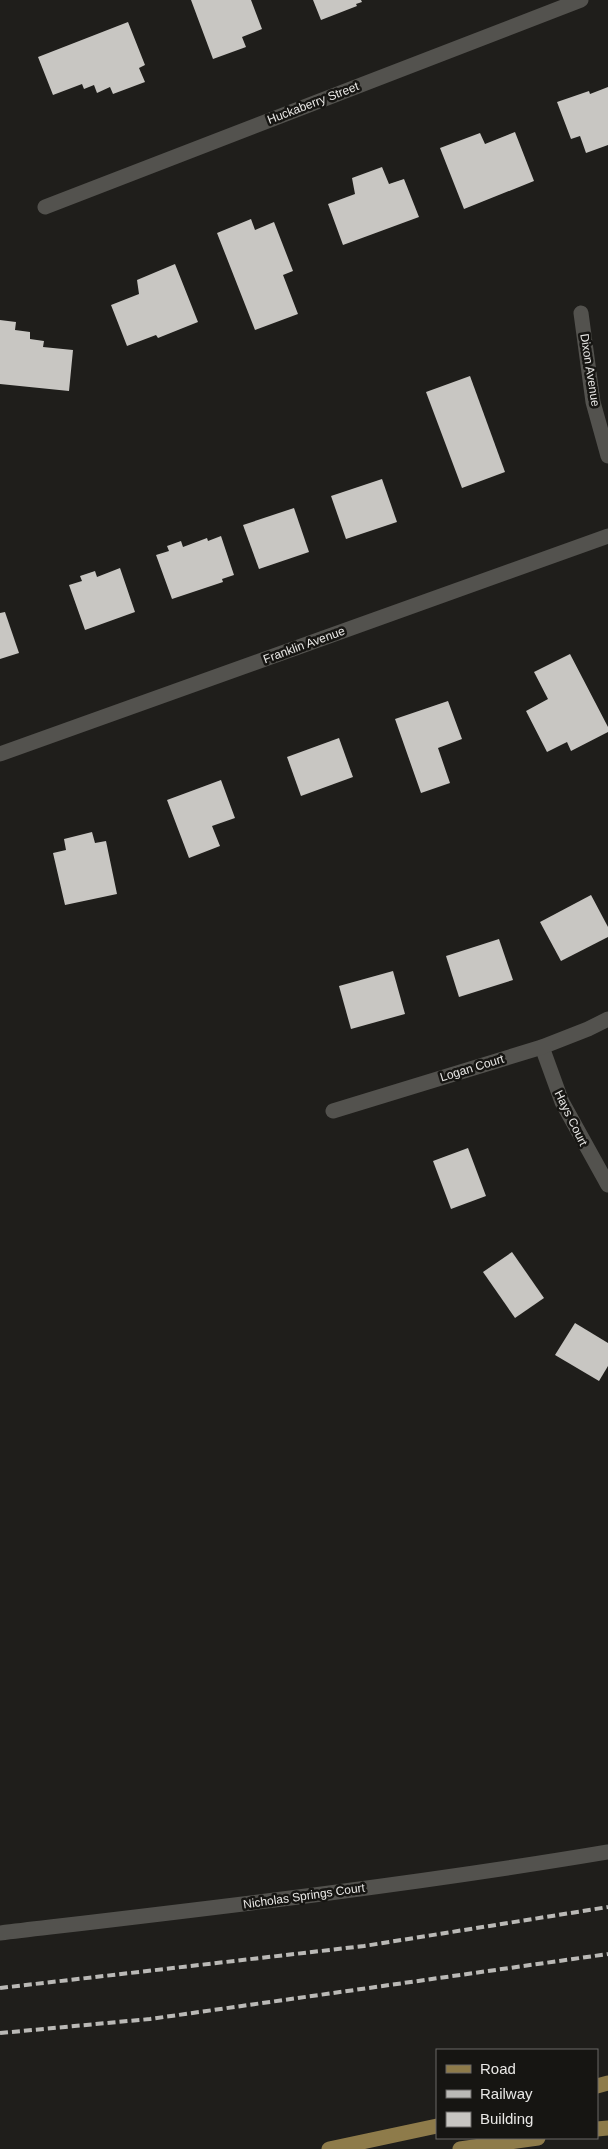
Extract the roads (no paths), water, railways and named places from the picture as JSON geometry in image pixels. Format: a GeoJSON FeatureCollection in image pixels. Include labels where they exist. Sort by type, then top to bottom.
{"type":"FeatureCollection","features":[{"type":"Feature","properties":{"kind":"main road"},"geometry":{"type":"LineString","coordinates":[[330,2149],[436,2126]]}},
{"type":"Feature","properties":{"kind":"main road"},"geometry":{"type":"LineString","coordinates":[[460,2149],[531,2139]]}},
{"type":"Feature","properties":{"kind":"street","name":"Huckaberry Street"},"geometry":{"type":"LineString","coordinates":[[45,207],[581,0]]}},
{"type":"Feature","properties":{"kind":"street","name":"Dixon Avenue"},"geometry":{"type":"LineString","coordinates":[[581,313],[593,402],[608,456]]}},
{"type":"Feature","properties":{"kind":"street","name":"Franklin Avenue"},"geometry":{"type":"LineString","coordinates":[[0,754],[608,536]]}},
{"type":"Feature","properties":{"kind":"street","name":"Logan Court"},"geometry":{"type":"LineString","coordinates":[[333,1111],[542,1047],[588,1029],[608,1018]]}},
{"type":"Feature","properties":{"kind":"street","name":"Hays Court"},"geometry":{"type":"LineString","coordinates":[[542,1047],[562,1102],[608,1185]]}},
{"type":"Feature","properties":{"kind":"street","name":"Nicholas Springs Court"},"geometry":{"type":"LineString","coordinates":[[0,1933],[219,1908],[608,1852]]}},
{"type":"Feature","properties":{"kind":"railway"},"geometry":{"type":"LineString","coordinates":[[0,1988],[364,1946],[608,1907]]}},
{"type":"Feature","properties":{"kind":"railway"},"geometry":{"type":"LineString","coordinates":[[0,2033],[150,2019],[608,1954]]}}]}
